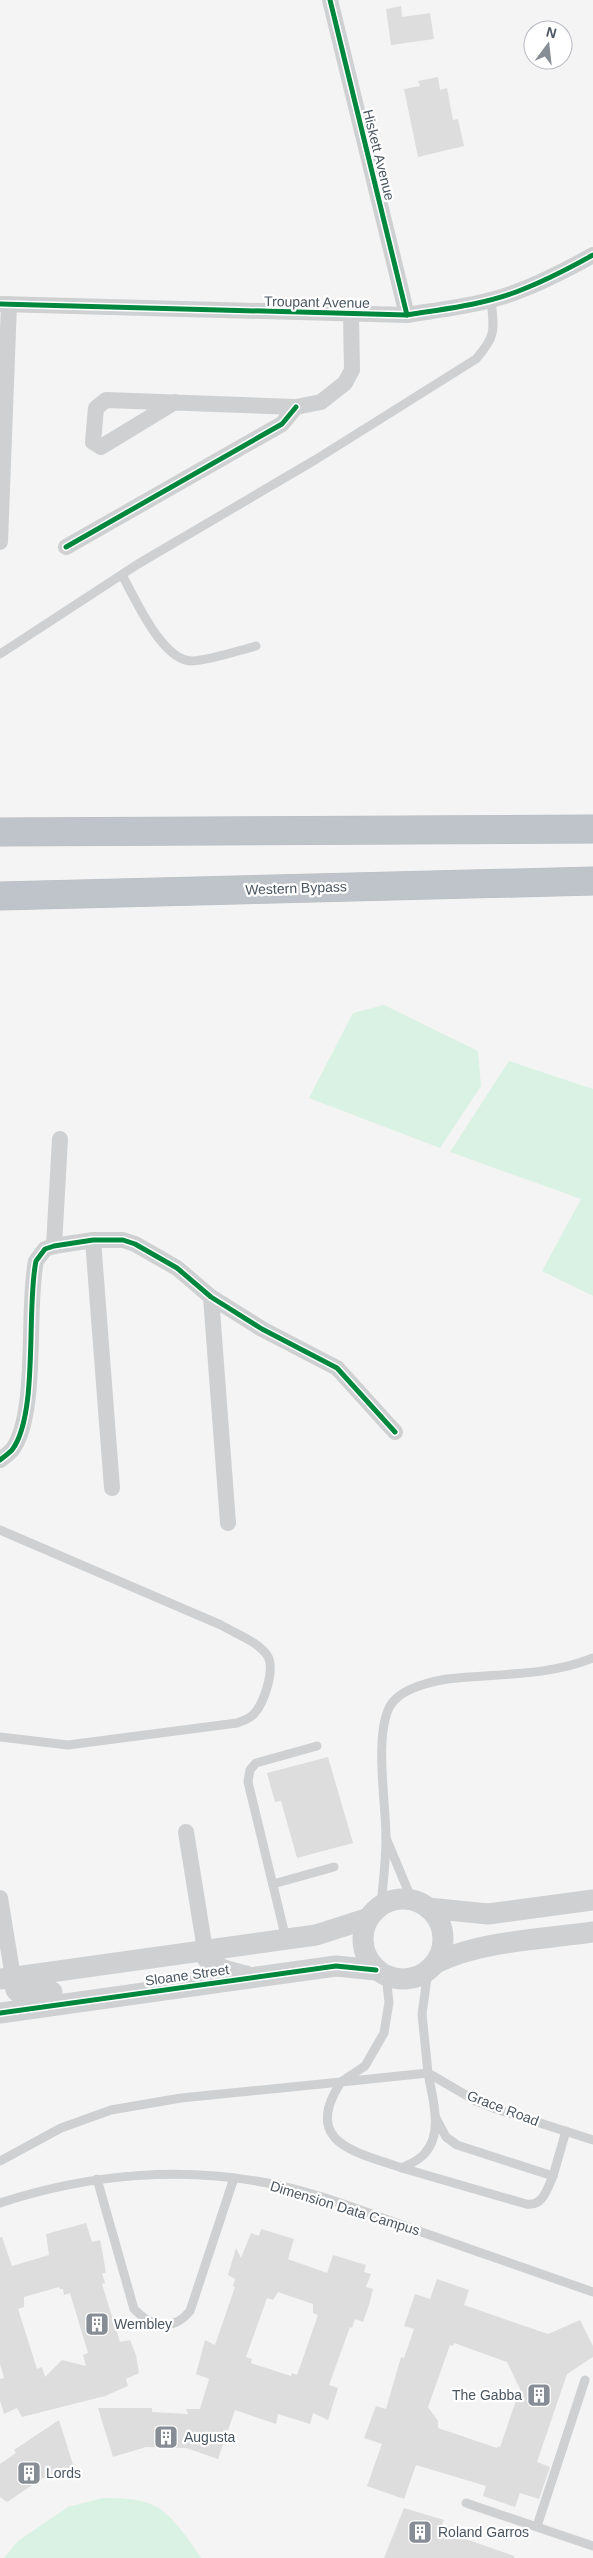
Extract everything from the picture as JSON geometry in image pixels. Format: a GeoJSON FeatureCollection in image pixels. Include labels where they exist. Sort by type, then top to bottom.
{"type":"FeatureCollection","features":[{"type":"Feature","properties":{"kind":"highway"},"geometry":{"type":"LineString","coordinates":[[0,832],[593,829]]}},
{"type":"Feature","properties":{"kind":"highway","name":"Western Bypass"},"geometry":{"type":"LineString","coordinates":[[0,896],[593,881]]}},
{"type":"Feature","properties":{"kind":"street","name":"Hiskett Avenue"},"geometry":{"type":"LineString","coordinates":[[330,0],[407,315]]}},
{"type":"Feature","properties":{"kind":"street","name":"Troupant Avenue"},"geometry":{"type":"LineString","coordinates":[[4,304],[351,315],[407,315],[515,293],[593,256]]}},
{"type":"Feature","properties":{"kind":"street"},"geometry":{"type":"LineString","coordinates":[[0,542],[4,304]]}},
{"type":"Feature","properties":{"kind":"street"},"geometry":{"type":"LineString","coordinates":[[175,402],[101,447],[93,442],[96,408],[106,400],[175,402],[296,407],[321,402],[345,383],[352,370],[351,315]]}},
{"type":"Feature","properties":{"kind":"street"},"geometry":{"type":"LineString","coordinates":[[66,547],[282,424],[296,407]]}},
{"type":"Feature","properties":{"kind":"street"},"geometry":{"type":"LineString","coordinates":[[54,1246],[60,1139]]}},
{"type":"Feature","properties":{"kind":"street"},"geometry":{"type":"LineString","coordinates":[[93,1240],[112,1488]]}},
{"type":"Feature","properties":{"kind":"street"},"geometry":{"type":"LineString","coordinates":[[0,1460],[11,1450],[18,1438],[26,1407],[36,1261],[45,1249],[93,1240],[123,1240],[135,1244],[177,1268],[211,1297],[300,1350],[328,1362],[337,1368],[395,1432]]}},
{"type":"Feature","properties":{"kind":"street"},"geometry":{"type":"LineString","coordinates":[[211,1297],[228,1523]]}},
{"type":"Feature","properties":{"kind":"street"},"geometry":{"type":"LineString","coordinates":[[186,1832],[204,1951],[208,1961],[213,1965],[253,1978]]}},
{"type":"Feature","properties":{"kind":"street"},"geometry":{"type":"LineString","coordinates":[[0,1898],[7,1978],[21,1994],[114,1987],[142,1993]]}},
{"type":"Feature","properties":{"kind":"street"},"geometry":{"type":"LineString","coordinates":[[593,1900],[488,1914],[420,1904],[401,1899],[375,1912],[362,1939],[369,1961],[381,1973],[408,1980],[453,1954],[593,1932]]}},
{"type":"Feature","properties":{"kind":"street"},"geometry":{"type":"LineString","coordinates":[[420,1904],[436,1917],[443,1940],[432,1967]]}},
{"type":"Feature","properties":{"kind":"street","name":"Sloane Street"},"geometry":{"type":"LineString","coordinates":[[7,1978],[329,1932],[375,1912]]}},
{"type":"Feature","properties":{"kind":"street"},"geometry":{"type":"LineString","coordinates":[[286,1939],[304,1971]]}},
{"type":"Feature","properties":{"kind":"street","name":"Sloane Street"},"geometry":{"type":"LineString","coordinates":[[0,2012],[336,1966],[381,1973]]}},
{"type":"Feature","properties":{"kind":"lane"},"geometry":{"type":"LineString","coordinates":[[0,654],[122,575],[315,460],[476,359],[491,340],[493,332],[491,299]]}},
{"type":"Feature","properties":{"kind":"lane"},"geometry":{"type":"LineString","coordinates":[[122,575],[160,642],[173,653],[191,661],[256,646]]}},
{"type":"Feature","properties":{"kind":"lane"},"geometry":{"type":"LineString","coordinates":[[0,1530],[221,1625],[256,1645],[270,1662],[268,1683],[260,1706],[246,1720],[237,1723],[68,1745],[0,1737]]}},
{"type":"Feature","properties":{"kind":"lane"},"geometry":{"type":"LineString","coordinates":[[375,1912],[386,1875],[382,1735],[391,1704],[400,1696],[415,1688],[446,1679],[548,1670],[593,1658]]}},
{"type":"Feature","properties":{"kind":"lane"},"geometry":{"type":"LineString","coordinates":[[286,1939],[248,1782],[250,1770],[256,1763],[317,1746]]}},
{"type":"Feature","properties":{"kind":"lane"},"geometry":{"type":"LineString","coordinates":[[386,1838],[420,1904]]}},
{"type":"Feature","properties":{"kind":"lane"},"geometry":{"type":"LineString","coordinates":[[272,1884],[334,1867]]}},
{"type":"Feature","properties":{"kind":"lane"},"geometry":{"type":"LineString","coordinates":[[432,1967],[422,2014],[428,2074],[436,2117],[446,2137],[457,2145],[553,2176]]}},
{"type":"Feature","properties":{"kind":"lane"},"geometry":{"type":"LineString","coordinates":[[381,1973],[389,2002],[384,2033],[365,2066],[341,2082],[332,2096],[326,2117],[332,2136],[340,2145],[402,2168],[531,2205],[541,2200],[553,2176],[566,2132]]}},
{"type":"Feature","properties":{"kind":"lane"},"geometry":{"type":"LineString","coordinates":[[0,2161],[61,2128],[111,2110],[181,2098],[428,2074]]}},
{"type":"Feature","properties":{"kind":"lane","name":"Grace Road"},"geometry":{"type":"LineString","coordinates":[[428,2074],[476,2101],[593,2140]]}},
{"type":"Feature","properties":{"kind":"lane"},"geometry":{"type":"LineString","coordinates":[[402,2168],[425,2154],[432,2140],[436,2117]]}},
{"type":"Feature","properties":{"kind":"lane","name":"Dimension Data Campus"},"geometry":{"type":"LineString","coordinates":[[0,2203],[38,2191],[97,2179],[171,2175],[234,2178],[277,2185],[358,2209],[593,2292]]}},
{"type":"Feature","properties":{"kind":"lane"},"geometry":{"type":"LineString","coordinates":[[97,2179],[134,2309],[142,2318],[153,2324],[166,2326],[183,2319],[190,2311],[234,2178]]}},
{"type":"Feature","properties":{"kind":"lane"},"geometry":{"type":"LineString","coordinates":[[537,2526],[585,2380]]}},
{"type":"Feature","properties":{"kind":"lane"},"geometry":{"type":"LineString","coordinates":[[466,2503],[593,2546]]}},
{"type":"Feature","properties":{"kind":"green space"},"geometry":{"type":"Polygon","coordinates":[[[384,1005],[478,1051],[481,1086],[440,1148],[309,1098],[353,1013],[384,1005]]]}},
{"type":"Feature","properties":{"kind":"green space"},"geometry":{"type":"Polygon","coordinates":[[[509,1061],[593,1089],[593,1296],[542,1271],[581,1199],[450,1152],[509,1061]]]}},
{"type":"Feature","properties":{"kind":"green space"},"geometry":{"type":"Polygon","coordinates":[[[103,2498],[137,2500],[157,2507],[175,2523],[201,2558],[4,2558],[18,2541],[68,2507],[103,2498]]]}},
{"type":"Feature","properties":{"kind":"building"},"geometry":{"type":"Polygon","coordinates":[[[401,6],[402,17],[430,13],[434,39],[391,45],[386,9],[401,6]]]}},
{"type":"Feature","properties":{"kind":"building"},"geometry":{"type":"Polygon","coordinates":[[[438,77],[440,90],[447,88],[453,120],[458,119],[464,146],[418,157],[404,89],[420,86],[418,81],[438,77]]]}},
{"type":"Feature","properties":{"kind":"building"},"geometry":{"type":"Polygon","coordinates":[[[328,1757],[353,1843],[297,1858],[281,1801],[275,1802],[267,1773],[328,1757]]]}},
{"type":"Feature","properties":{"kind":"building","name":"Wembley"},"geometry":{"type":"Polygon","coordinates":[[[86,2223],[92,2242],[100,2240],[106,2273],[102,2273],[105,2283],[102,2284],[120,2342],[130,2340],[136,2355],[139,2373],[126,2379],[128,2386],[105,2396],[22,2417],[17,2408],[4,2414],[0,2400],[0,2379],[4,2378],[0,2364],[0,2237],[2,2237],[12,2266],[49,2255],[46,2234],[86,2223]],[[59,2287],[24,2297],[24,2307],[18,2309],[37,2369],[42,2367],[45,2377],[62,2360],[86,2366],[83,2355],[88,2353],[70,2293],[64,2295],[63,2289],[59,2287]]]}},
{"type":"Feature","properties":{"kind":"building"},"geometry":{"type":"Polygon","coordinates":[[[261,2229],[294,2239],[288,2259],[327,2273],[333,2255],[366,2265],[364,2272],[371,2274],[366,2287],[373,2289],[363,2322],[355,2319],[352,2328],[350,2327],[329,2385],[338,2388],[328,2420],[313,2413],[310,2424],[278,2414],[276,2424],[235,2410],[218,2459],[186,2448],[146,2447],[113,2457],[98,2408],[152,2408],[152,2412],[188,2414],[186,2409],[200,2409],[209,2379],[196,2374],[205,2340],[215,2345],[235,2287],[233,2286],[235,2279],[228,2275],[236,2248],[241,2258],[251,2233],[259,2236],[261,2229]],[[278,2292],[273,2300],[267,2298],[246,2357],[252,2359],[251,2363],[291,2376],[292,2373],[297,2375],[318,2315],[313,2313],[313,2304],[278,2292]]]}},
{"type":"Feature","properties":{"kind":"building","name":"The Gabba"},"geometry":{"type":"Polygon","coordinates":[[[437,2279],[469,2290],[464,2305],[548,2334],[580,2320],[593,2346],[593,2357],[567,2374],[537,2462],[550,2467],[539,2499],[520,2493],[515,2507],[483,2496],[486,2486],[416,2465],[404,2499],[367,2486],[382,2444],[364,2438],[376,2406],[386,2409],[401,2357],[404,2358],[414,2329],[404,2326],[415,2294],[430,2299],[437,2279]],[[454,2343],[453,2346],[450,2345],[428,2407],[438,2421],[438,2428],[497,2448],[498,2446],[500,2447],[520,2389],[507,2362],[454,2343]]]}},
{"type":"Feature","properties":{"kind":"building","name":"Lords"},"geometry":{"type":"Polygon","coordinates":[[[59,2420],[74,2468],[43,2478],[7,2502],[0,2497],[0,2464],[16,2453],[14,2450],[59,2420]]]}},
{"type":"Feature","properties":{"kind":"building","name":"Roland Garros"},"geometry":{"type":"Polygon","coordinates":[[[404,2508],[444,2520],[440,2530],[514,2556],[514,2558],[384,2558],[404,2508]]]}},
{"type":"Feature","properties":{"kind":"cycle path"},"geometry":{"type":"LineString","coordinates":[[330,0],[407,315]]}},
{"type":"Feature","properties":{"kind":"cycle path"},"geometry":{"type":"LineString","coordinates":[[0,304],[407,315],[462,306],[503,296],[546,280],[593,255]]}},
{"type":"Feature","properties":{"kind":"cycle path"},"geometry":{"type":"LineString","coordinates":[[66,547],[282,424],[296,407]]}},
{"type":"Feature","properties":{"kind":"cycle path"},"geometry":{"type":"LineString","coordinates":[[0,1460],[12,1450],[20,1433],[26,1412],[29,1387],[33,1281],[36,1261],[45,1249],[93,1240],[123,1240],[135,1244],[177,1268],[211,1297],[262,1329],[337,1368],[395,1432]]}},
{"type":"Feature","properties":{"kind":"cycle path"},"geometry":{"type":"LineString","coordinates":[[0,2013],[336,1966],[376,1970]]}},
{"type":"Feature","properties":{"kind":"place","name":"Wembley"},"geometry":{"type":"Point","coordinates":[97,2324]}},
{"type":"Feature","properties":{"kind":"place","name":"The Gabba"},"geometry":{"type":"Point","coordinates":[539,2395]}},
{"type":"Feature","properties":{"kind":"place","name":"Augusta"},"geometry":{"type":"Point","coordinates":[166,2437]}},
{"type":"Feature","properties":{"kind":"place","name":"Lords"},"geometry":{"type":"Point","coordinates":[29,2473]}},
{"type":"Feature","properties":{"kind":"place","name":"Roland Garros"},"geometry":{"type":"Point","coordinates":[420,2532]}}]}
